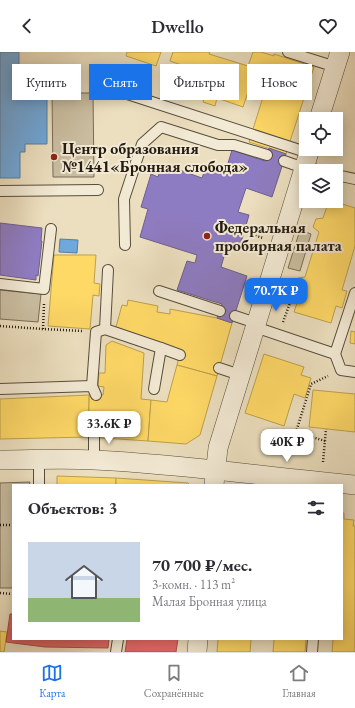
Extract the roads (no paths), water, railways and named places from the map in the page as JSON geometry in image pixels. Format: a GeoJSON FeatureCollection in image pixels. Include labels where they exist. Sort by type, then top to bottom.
{"type":"FeatureCollection","features":[{"type":"Feature","properties":{"kind":"street"},"geometry":{"type":"LineString","coordinates":[[321,112],[338,60]]}},
{"type":"Feature","properties":{"kind":"street"},"geometry":{"type":"LineString","coordinates":[[215,478],[218,448],[309,161]]}},
{"type":"Feature","properties":{"kind":"street"},"geometry":{"type":"LineString","coordinates":[[0,460],[94,460],[198,468],[215,478],[336,484]]}},
{"type":"Feature","properties":{"kind":"street"},"geometry":{"type":"LineString","coordinates":[[343,484],[355,485]]}},
{"type":"Feature","properties":{"kind":"street"},"geometry":{"type":"LineString","coordinates":[[197,652],[198,640]]}},
{"type":"Feature","properties":{"kind":"lane"},"geometry":{"type":"LineString","coordinates":[[288,52],[338,60]]}},
{"type":"Feature","properties":{"kind":"lane"},"geometry":{"type":"LineString","coordinates":[[143,100],[309,161]]}},
{"type":"Feature","properties":{"kind":"lane"},"geometry":{"type":"LineString","coordinates":[[125,244],[124,199],[142,144],[161,127],[218,145],[234,145],[267,156]]}},
{"type":"Feature","properties":{"kind":"lane"},"geometry":{"type":"LineString","coordinates":[[284,161],[309,161]]}},
{"type":"Feature","properties":{"kind":"lane"},"geometry":{"type":"LineString","coordinates":[[343,176],[355,179]]}},
{"type":"Feature","properties":{"kind":"lane"},"geometry":{"type":"LineString","coordinates":[[0,191],[98,190]]}},
{"type":"Feature","properties":{"kind":"lane"},"geometry":{"type":"LineString","coordinates":[[0,284],[44,289],[51,229]]}},
{"type":"Feature","properties":{"kind":"lane"},"geometry":{"type":"LineString","coordinates":[[0,389],[94,390],[108,270]]}},
{"type":"Feature","properties":{"kind":"lane"},"geometry":{"type":"LineString","coordinates":[[159,292],[220,311]]}},
{"type":"Feature","properties":{"kind":"lane"},"geometry":{"type":"LineString","coordinates":[[355,293],[335,354],[341,370],[355,372]]}},
{"type":"Feature","properties":{"kind":"lane"},"geometry":{"type":"LineString","coordinates":[[235,316],[335,354]]}},
{"type":"Feature","properties":{"kind":"lane"},"geometry":{"type":"LineString","coordinates":[[100,331],[161,348],[180,355]]}},
{"type":"Feature","properties":{"kind":"lane"},"geometry":{"type":"LineString","coordinates":[[154,389],[161,348]]}},
{"type":"Feature","properties":{"kind":"lane"},"geometry":{"type":"LineString","coordinates":[[219,368],[240,375]]}},
{"type":"Feature","properties":{"kind":"lane"},"geometry":{"type":"LineString","coordinates":[[94,437],[94,460]]}},
{"type":"Feature","properties":{"kind":"lane"},"geometry":{"type":"LineString","coordinates":[[39,460],[39,484]]}},
{"type":"Feature","properties":{"kind":"lane"},"geometry":{"type":"LineString","coordinates":[[116,652],[118,640]]}},
{"type":"Feature","properties":{"kind":"lane"},"geometry":{"type":"LineString","coordinates":[[312,652],[314,640]]}},
{"type":"Feature","properties":{"kind":"place","name":"Центр образования №1441«Бронная слобода»"},"geometry":{"type":"Point","coordinates":[54,157]}},
{"type":"Feature","properties":{"kind":"place","name":"Федеральная пробирная палата"},"geometry":{"type":"Point","coordinates":[207,236]}}]}
